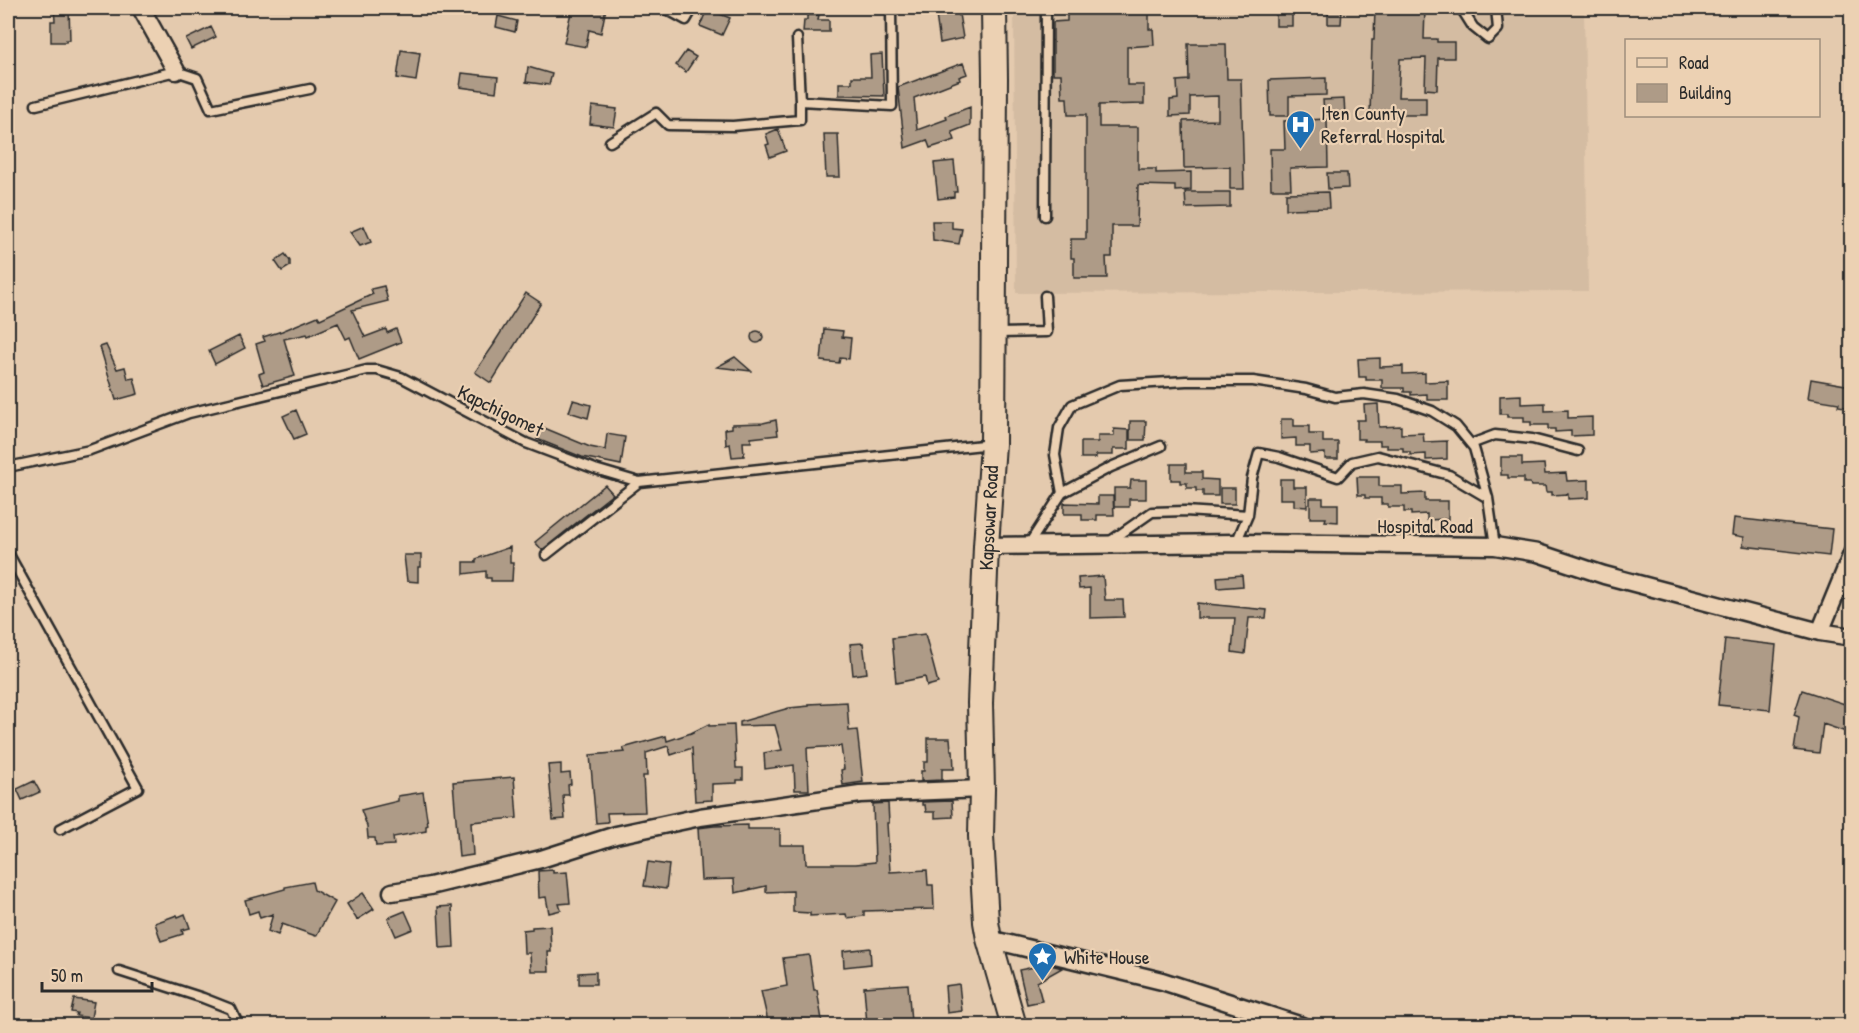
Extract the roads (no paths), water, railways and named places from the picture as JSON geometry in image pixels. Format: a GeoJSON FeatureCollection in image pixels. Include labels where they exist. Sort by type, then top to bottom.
{"type":"FeatureCollection","features":[{"type":"Feature","properties":{"kind":"main road","name":"Kapsowar Road"},"geometry":{"type":"LineString","coordinates":[[994,8],[993,444],[986,546],[980,703],[981,836],[986,922],[1014,1026]]}},
{"type":"Feature","properties":{"kind":"street"},"geometry":{"type":"LineString","coordinates":[[141,8],[176,71]]}},
{"type":"Feature","properties":{"kind":"street","name":"Hospital Road"},"geometry":{"type":"LineString","coordinates":[[986,546],[1236,543],[1496,546],[1538,553],[1604,575],[1820,632],[1851,637]]}},
{"type":"Feature","properties":{"kind":"street"},"geometry":{"type":"LineString","coordinates":[[1820,632],[1851,554]]}},
{"type":"Feature","properties":{"kind":"street"},"geometry":{"type":"LineString","coordinates":[[392,892],[452,881],[541,859],[616,835],[700,817],[860,794],[982,789]]}},
{"type":"Feature","properties":{"kind":"street"},"geometry":{"type":"LineString","coordinates":[[989,939],[1162,981],[1302,1026]]}},
{"type":"Feature","properties":{"kind":"lane"},"geometry":{"type":"LineString","coordinates":[[664,8],[686,20],[693,8]]}},
{"type":"Feature","properties":{"kind":"lane"},"geometry":{"type":"LineString","coordinates":[[800,100],[892,106],[891,8]]}},
{"type":"Feature","properties":{"kind":"lane"},"geometry":{"type":"LineString","coordinates":[[1045,216],[1046,8]]}},
{"type":"Feature","properties":{"kind":"lane"},"geometry":{"type":"LineString","coordinates":[[1461,8],[1473,27],[1488,39],[1498,29],[1496,8]]}},
{"type":"Feature","properties":{"kind":"lane"},"geometry":{"type":"LineString","coordinates":[[610,142],[657,113],[668,125],[733,126],[800,120],[797,39]]}},
{"type":"Feature","properties":{"kind":"lane"},"geometry":{"type":"LineString","coordinates":[[36,105],[176,71],[197,78],[210,109],[310,89]]}},
{"type":"Feature","properties":{"kind":"lane"},"geometry":{"type":"LineString","coordinates":[[994,334],[1047,332],[1045,296]]}},
{"type":"Feature","properties":{"kind":"lane","name":"Kapchigomet"},"geometry":{"type":"LineString","coordinates":[[8,467],[90,450],[189,413],[351,373],[377,370],[401,377],[526,443],[595,469],[639,482],[993,444]]}},
{"type":"Feature","properties":{"kind":"lane"},"geometry":{"type":"LineString","coordinates":[[1062,493],[1055,455],[1059,428],[1072,405],[1120,385],[1186,381],[1253,381],[1306,389],[1335,397],[1364,394],[1398,399],[1432,411],[1456,426],[1474,448],[1488,498],[1496,546]]}},
{"type":"Feature","properties":{"kind":"lane"},"geometry":{"type":"LineString","coordinates":[[1471,444],[1494,435],[1532,438],[1578,451]]}},
{"type":"Feature","properties":{"kind":"lane"},"geometry":{"type":"LineString","coordinates":[[1029,545],[1062,493],[1111,467],[1161,446]]}},
{"type":"Feature","properties":{"kind":"lane"},"geometry":{"type":"LineString","coordinates":[[1236,543],[1248,515],[1252,478],[1259,453],[1279,457],[1338,477],[1352,462],[1378,456],[1449,475],[1488,498]]}},
{"type":"Feature","properties":{"kind":"lane"},"geometry":{"type":"LineString","coordinates":[[546,555],[639,482]]}},
{"type":"Feature","properties":{"kind":"lane"},"geometry":{"type":"LineString","coordinates":[[1105,545],[1152,512],[1248,515]]}},
{"type":"Feature","properties":{"kind":"lane"},"geometry":{"type":"LineString","coordinates":[[8,553],[138,788],[60,829]]}},
{"type":"Feature","properties":{"kind":"lane"},"geometry":{"type":"LineString","coordinates":[[119,971],[231,1009],[239,1026]]}},
{"type":"Feature","properties":{"kind":"place","name":"Iten County Referral Hospital"},"geometry":{"type":"Point","coordinates":[1300,150]}},
{"type":"Feature","properties":{"kind":"place","name":"White House"},"geometry":{"type":"Point","coordinates":[1043,982]}}]}
